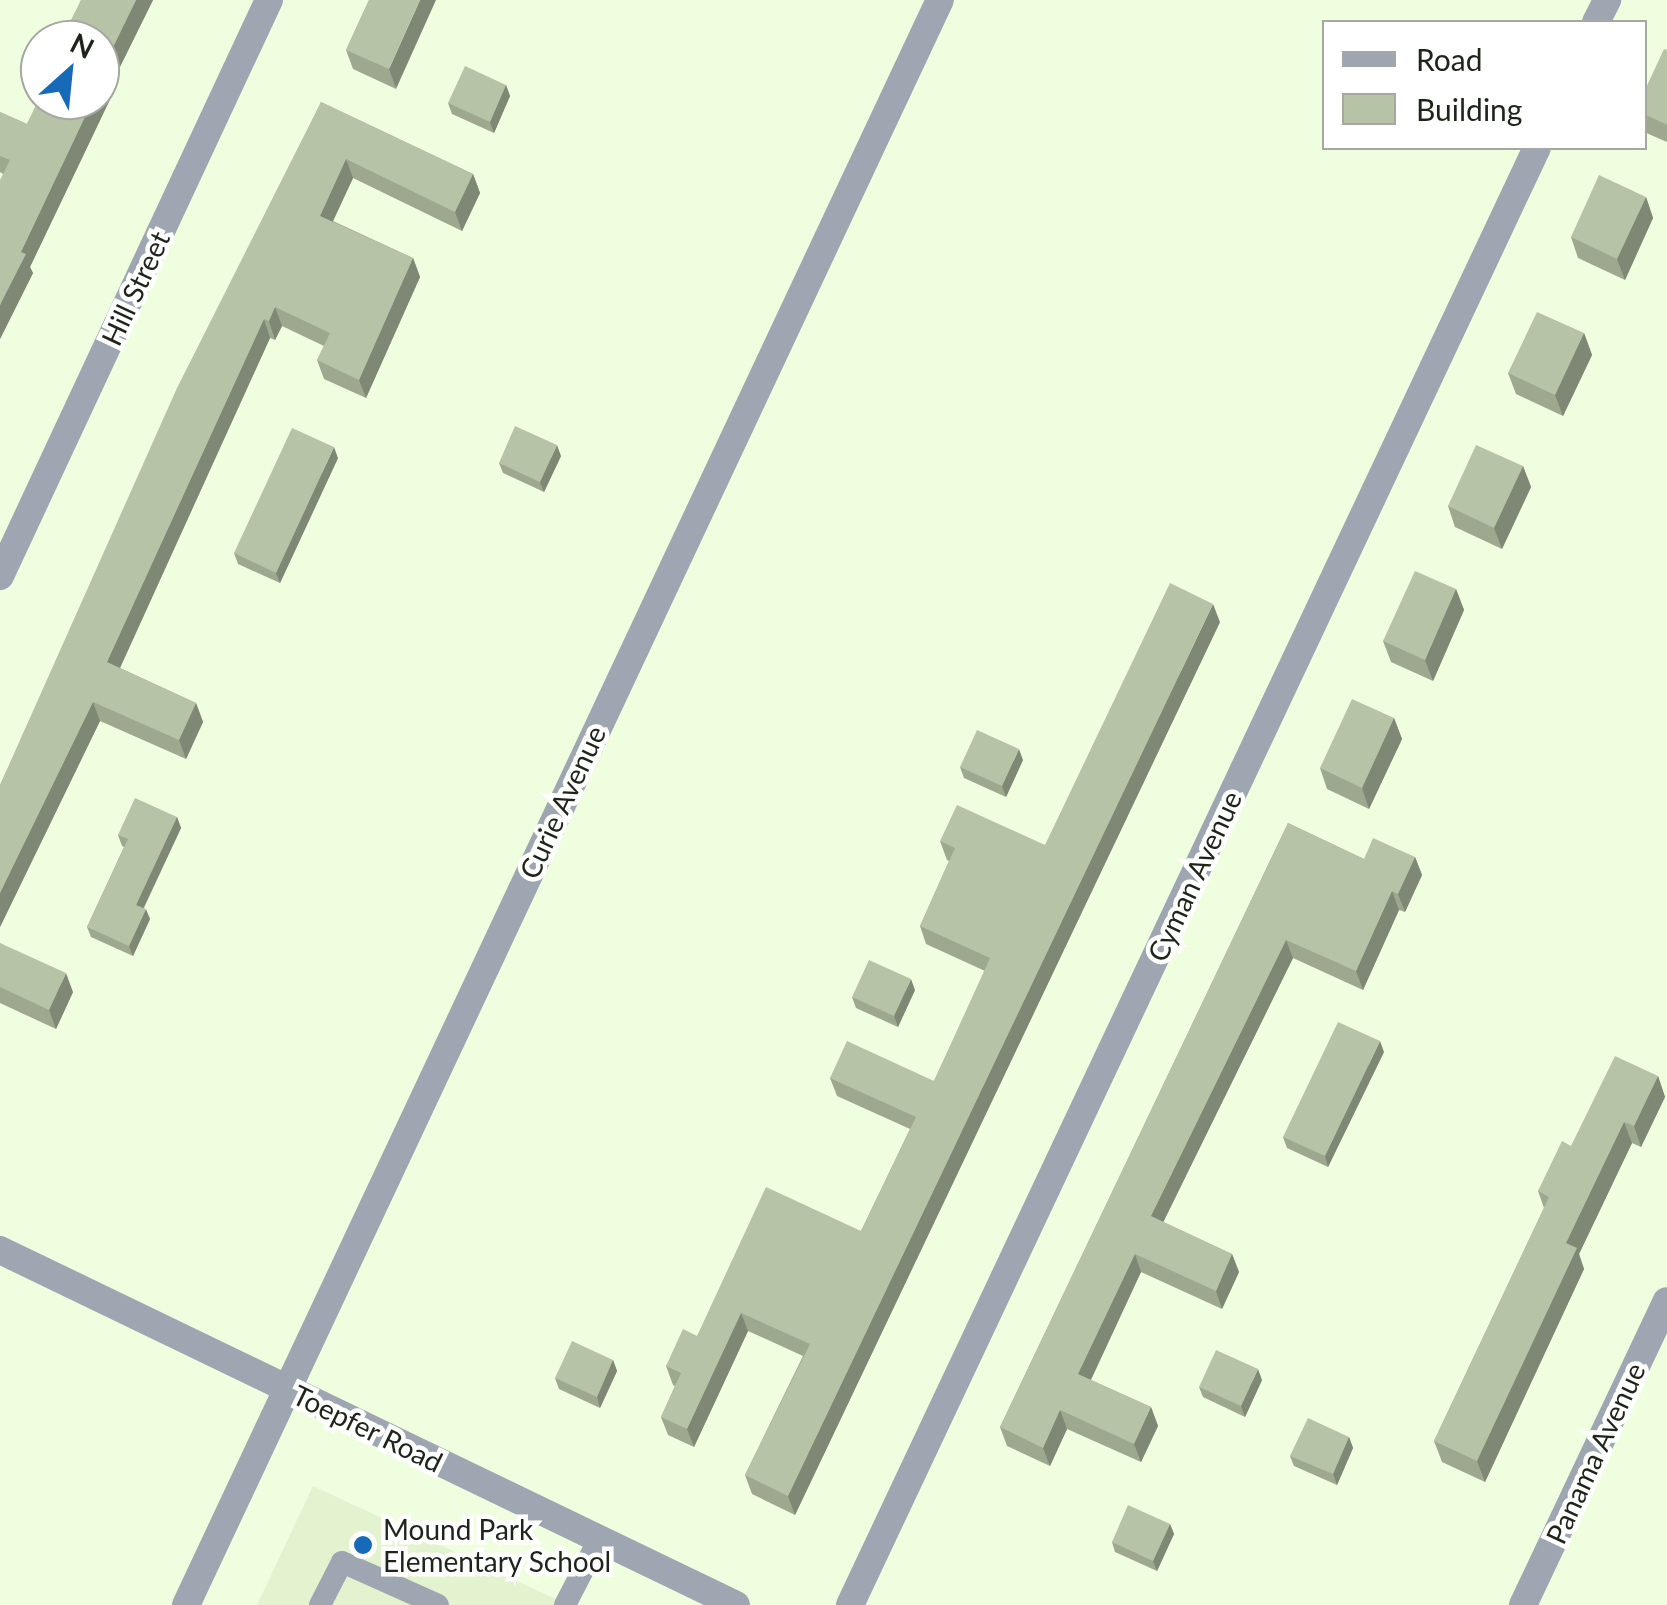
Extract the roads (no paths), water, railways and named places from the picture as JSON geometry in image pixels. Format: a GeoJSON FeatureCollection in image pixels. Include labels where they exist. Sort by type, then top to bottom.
{"type":"FeatureCollection","features":[{"type":"Feature","properties":{"kind":"street","name":"Hill Street"},"geometry":{"type":"LineString","coordinates":[[0,576],[270,0]]}},
{"type":"Feature","properties":{"kind":"street","name":"Curie Avenue"},"geometry":{"type":"LineString","coordinates":[[186,1605],[940,0]]}},
{"type":"Feature","properties":{"kind":"street","name":"Cyman Avenue"},"geometry":{"type":"LineString","coordinates":[[850,1605],[1536,150]]}},
{"type":"Feature","properties":{"kind":"street","name":"Toepfer Road"},"geometry":{"type":"LineString","coordinates":[[0,1250],[736,1605]]}},
{"type":"Feature","properties":{"kind":"street","name":"Panama Avenue"},"geometry":{"type":"LineString","coordinates":[[1523,1605],[1667,1302]]}},
{"type":"Feature","properties":{"kind":"lane"},"geometry":{"type":"LineString","coordinates":[[565,1605],[600,1540]]}},
{"type":"Feature","properties":{"kind":"lane"},"geometry":{"type":"LineString","coordinates":[[320,1605],[342,1562],[438,1605]]}},
{"type":"Feature","properties":{"kind":"place","name":"Mound Park Elementary School"},"geometry":{"type":"Point","coordinates":[363,1545]}}]}
